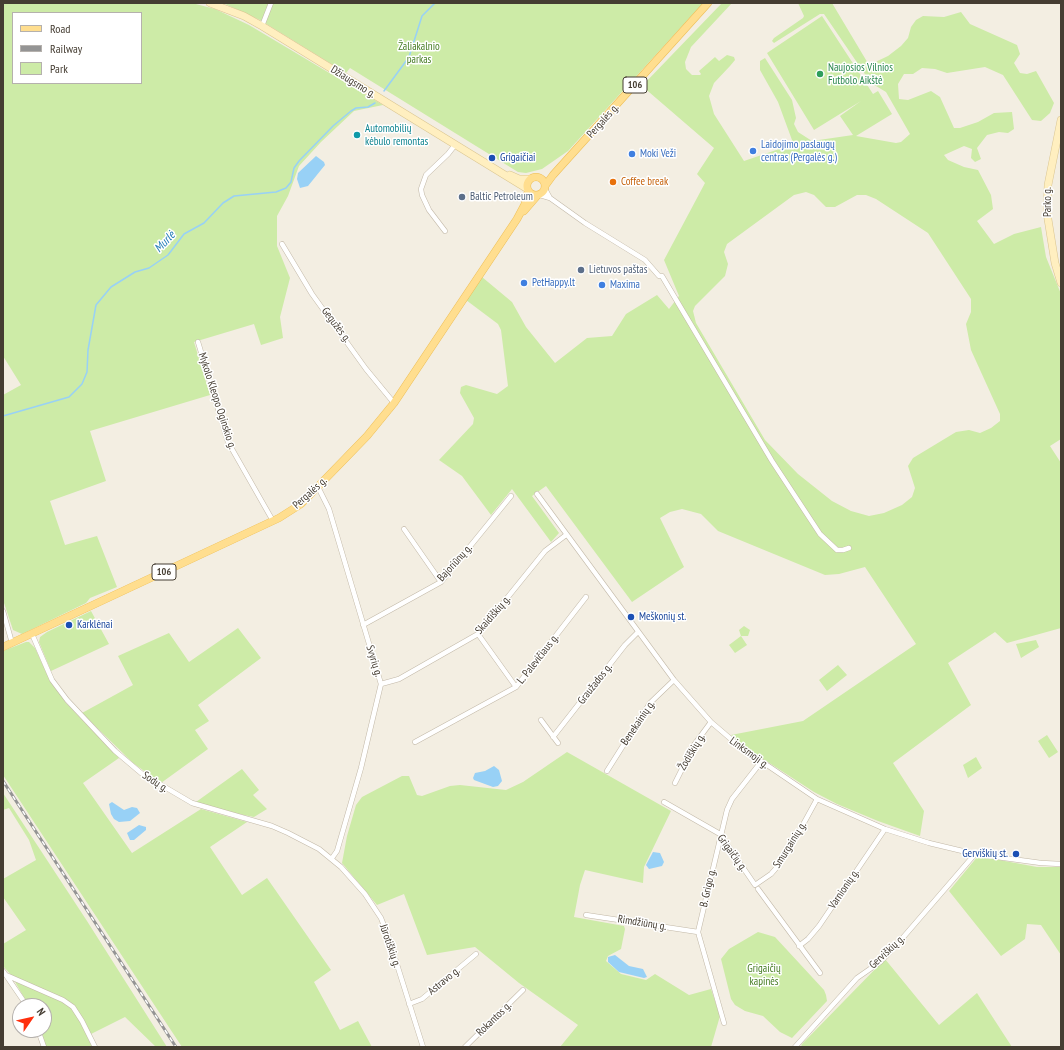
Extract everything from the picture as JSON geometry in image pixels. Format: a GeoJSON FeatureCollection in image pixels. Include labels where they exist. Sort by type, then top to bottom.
{"type":"FeatureCollection","features":[{"type":"Feature","properties":{"kind":"main road","name":"Pergalės g."},"geometry":{"type":"LineString","coordinates":[[545,187],[561,166],[708,3]]}},
{"type":"Feature","properties":{"kind":"main road","name":"Pergalės g."},"geometry":{"type":"LineString","coordinates":[[539,178],[561,166]]}},
{"type":"Feature","properties":{"kind":"main road"},"geometry":{"type":"LineString","coordinates":[[534,177],[539,178],[544,181],[545,187],[539,195],[532,195],[527,190],[529,179],[534,177]]}},
{"type":"Feature","properties":{"kind":"main road","name":"Pergalės g."},"geometry":{"type":"LineString","coordinates":[[3,647],[273,521],[301,504],[367,436],[394,403],[517,219],[525,204],[527,190]]}},
{"type":"Feature","properties":{"kind":"main road","name":"Pergalės g."},"geometry":{"type":"LineString","coordinates":[[517,219],[539,195]]}},
{"type":"Feature","properties":{"kind":"street","name":"Džiaugsmo g."},"geometry":{"type":"LineString","coordinates":[[210,3],[238,14],[262,26],[527,190]]}},
{"type":"Feature","properties":{"kind":"street"},"geometry":{"type":"LineString","coordinates":[[262,26],[271,3]]}},
{"type":"Feature","properties":{"kind":"street","name":"Parko g."},"geometry":{"type":"LineString","coordinates":[[1061,120],[1048,185],[1047,213],[1055,263],[1061,283]]}},
{"type":"Feature","properties":{"kind":"street"},"geometry":{"type":"LineString","coordinates":[[445,231],[429,210],[422,195],[421,189],[426,175],[448,154],[455,145]]}},
{"type":"Feature","properties":{"kind":"street","name":"Džiaugsmo g."},"geometry":{"type":"LineString","coordinates":[[492,167],[519,179],[529,179]]}},
{"type":"Feature","properties":{"kind":"street"},"geometry":{"type":"LineString","coordinates":[[545,187],[550,198]]}},
{"type":"Feature","properties":{"kind":"street"},"geometry":{"type":"LineString","coordinates":[[539,195],[550,198],[589,225],[645,260],[659,276],[662,276],[772,461],[820,534],[836,550],[849,548]]}},
{"type":"Feature","properties":{"kind":"street","name":"Gegužės g."},"geometry":{"type":"LineString","coordinates":[[282,244],[312,294],[366,369],[394,403]]}},
{"type":"Feature","properties":{"kind":"street","name":"Mykolo Kleopo Oginskio g."},"geometry":{"type":"LineString","coordinates":[[198,342],[228,442],[273,521]]}},
{"type":"Feature","properties":{"kind":"street","name":"Svyrių g."},"geometry":{"type":"LineString","coordinates":[[318,487],[329,509],[381,684],[361,768],[337,851],[332,858]]}},
{"type":"Feature","properties":{"kind":"street","name":"Linksmoji g."},"geometry":{"type":"LineString","coordinates":[[537,494],[674,680],[711,722],[739,746],[761,762],[817,799],[885,829],[929,843],[974,854],[1041,863],[1061,864]]}},
{"type":"Feature","properties":{"kind":"street","name":"Bajoriūnų g."},"geometry":{"type":"LineString","coordinates":[[363,625],[441,582],[511,496]]}},
{"type":"Feature","properties":{"kind":"street"},"geometry":{"type":"LineString","coordinates":[[404,529],[441,582]]}},
{"type":"Feature","properties":{"kind":"street","name":"Skaidiškių g."},"geometry":{"type":"LineString","coordinates":[[381,684],[399,679],[478,634],[545,552],[566,535]]}},
{"type":"Feature","properties":{"kind":"street","name":"L. Palevičiaus g."},"geometry":{"type":"LineString","coordinates":[[416,742],[516,687],[586,597]]}},
{"type":"Feature","properties":{"kind":"street"},"geometry":{"type":"LineString","coordinates":[[3,611],[12,643]]}},
{"type":"Feature","properties":{"kind":"street","name":"Graužados g."},"geometry":{"type":"LineString","coordinates":[[553,737],[625,645],[638,632]]}},
{"type":"Feature","properties":{"kind":"street","name":"Sodų g."},"geometry":{"type":"LineString","coordinates":[[32,634],[52,680],[68,700],[115,750],[141,773],[192,803],[205,808],[272,826],[305,841],[332,858]]}},
{"type":"Feature","properties":{"kind":"street"},"geometry":{"type":"LineString","coordinates":[[478,634],[516,687]]}},
{"type":"Feature","properties":{"kind":"street","name":"Benekainių g."},"geometry":{"type":"LineString","coordinates":[[607,771],[650,703],[674,680]]}},
{"type":"Feature","properties":{"kind":"street"},"geometry":{"type":"LineString","coordinates":[[541,720],[558,743]]}},
{"type":"Feature","properties":{"kind":"street","name":"Žodiškių g."},"geometry":{"type":"LineString","coordinates":[[675,783],[694,745],[711,722]]}},
{"type":"Feature","properties":{"kind":"street","name":"B. Grigo g."},"geometry":{"type":"LineString","coordinates":[[724,1022],[698,932],[720,834],[732,798],[761,762]]}},
{"type":"Feature","properties":{"kind":"street","name":"Smurgainių g."},"geometry":{"type":"LineString","coordinates":[[757,887],[778,866],[794,841],[817,799]]}},
{"type":"Feature","properties":{"kind":"street","name":"Grigaičių g."},"geometry":{"type":"LineString","coordinates":[[664,802],[720,834],[799,946],[820,973]]}},
{"type":"Feature","properties":{"kind":"street","name":"Varnionių g."},"geometry":{"type":"LineString","coordinates":[[799,946],[808,939],[819,926],[885,829]]}},
{"type":"Feature","properties":{"kind":"street","name":"Gerviškių g."},"geometry":{"type":"LineString","coordinates":[[795,1047],[857,978],[888,955],[974,854]]}},
{"type":"Feature","properties":{"kind":"street","name":"Jūrotiškių g."},"geometry":{"type":"LineString","coordinates":[[332,858],[365,894],[381,918],[423,1047]]}},
{"type":"Feature","properties":{"kind":"street","name":"Rimdžiūnų g."},"geometry":{"type":"LineString","coordinates":[[586,915],[698,932]]}},
{"type":"Feature","properties":{"kind":"street","name":"Astravo g."},"geometry":{"type":"LineString","coordinates":[[410,1004],[422,999],[476,954]]}},
{"type":"Feature","properties":{"kind":"street"},"geometry":{"type":"LineString","coordinates":[[5,973],[22,998]]}},
{"type":"Feature","properties":{"kind":"street"},"geometry":{"type":"LineString","coordinates":[[5,973],[63,1000],[73,1008],[82,1021],[95,1047]]}},
{"type":"Feature","properties":{"kind":"street","name":"Rokantos g."},"geometry":{"type":"LineString","coordinates":[[465,1047],[523,990]]}},
{"type":"Feature","properties":{"kind":"street"},"geometry":{"type":"LineString","coordinates":[[835,992],[840,997]]}},
{"type":"Feature","properties":{"kind":"green space"},"geometry":{"type":"Polygon","coordinates":[[[3,3],[192,3],[215,9],[249,25],[383,105],[354,111],[321,142],[299,166],[288,196],[277,216],[277,246],[290,278],[280,317],[283,338],[261,345],[254,324],[194,342],[210,395],[90,431],[106,481],[50,501],[65,545],[97,536],[117,587],[90,598],[86,603],[22,634],[13,630],[3,600],[3,395],[21,385],[3,356],[3,3]]]}},
{"type":"Feature","properties":{"kind":"green space","name":"Žaliakalnio parkas"},"geometry":{"type":"Polygon","coordinates":[[[223,3],[703,3],[568,151],[542,169],[526,173],[518,172],[350,68],[346,73],[260,20],[223,3]]]}},
{"type":"Feature","properties":{"kind":"green space"},"geometry":{"type":"Polygon","coordinates":[[[722,3],[732,3],[691,47],[685,62],[686,69],[692,75],[700,75],[701,74],[699,71],[715,57],[719,61],[727,55],[734,57],[735,60],[714,83],[709,96],[714,114],[744,161],[785,147],[792,140],[778,102],[760,70],[760,61],[765,58],[792,100],[796,118],[794,124],[798,132],[812,141],[853,135],[840,116],[861,101],[814,130],[767,53],[822,16],[873,94],[878,91],[892,114],[856,136],[896,143],[901,142],[910,134],[886,92],[871,83],[824,14],[820,14],[774,43],[772,41],[774,38],[803,18],[804,16],[798,3],[832,3],[869,65],[888,56],[901,46],[908,38],[911,27],[916,20],[923,16],[944,17],[961,12],[970,24],[1017,45],[1020,54],[1014,63],[1020,73],[1027,74],[1036,71],[1054,103],[1050,113],[1041,121],[1032,120],[1003,75],[985,67],[947,73],[935,69],[922,68],[913,74],[904,74],[898,84],[899,99],[908,100],[931,91],[940,97],[954,128],[960,128],[978,122],[994,113],[1012,112],[1014,129],[1008,133],[999,132],[987,135],[977,148],[981,159],[975,162],[971,158],[972,149],[964,146],[944,155],[948,160],[964,167],[978,170],[991,195],[993,209],[977,221],[994,244],[1014,234],[1041,227],[1046,257],[1061,294],[1061,439],[1050,446],[1061,463],[1061,628],[1007,643],[995,632],[948,663],[971,705],[893,763],[924,811],[920,836],[837,804],[814,792],[754,753],[731,735],[803,721],[916,644],[865,567],[839,574],[825,575],[718,531],[701,514],[682,509],[670,512],[660,518],[684,567],[632,602],[546,486],[532,496],[559,533],[551,542],[512,489],[491,515],[462,476],[439,460],[473,424],[474,418],[460,393],[461,387],[466,385],[497,394],[508,386],[501,330],[498,324],[466,300],[482,277],[512,302],[526,327],[555,363],[587,338],[612,336],[626,314],[657,295],[669,309],[679,296],[664,260],[705,183],[697,174],[714,148],[642,86],[722,3]],[[806,192],[794,195],[727,244],[724,252],[728,264],[725,276],[695,306],[693,311],[696,323],[765,440],[798,474],[832,501],[851,511],[869,516],[884,513],[902,505],[912,497],[915,488],[908,466],[913,458],[956,432],[969,430],[980,433],[991,428],[1000,421],[1000,414],[971,350],[966,324],[971,312],[971,299],[928,233],[876,199],[866,195],[857,195],[835,207],[826,207],[814,195],[806,192]]]}},
{"type":"Feature","properties":{"kind":"green space"},"geometry":{"type":"Polygon","coordinates":[[[91,611],[109,644],[51,671],[39,642],[40,637],[47,632],[91,611]]]}},
{"type":"Feature","properties":{"kind":"green space"},"geometry":{"type":"Polygon","coordinates":[[[744,626],[750,630],[748,636],[741,636],[739,630],[744,626]]]}},
{"type":"Feature","properties":{"kind":"green space"},"geometry":{"type":"Polygon","coordinates":[[[238,628],[261,658],[198,705],[209,721],[195,730],[208,749],[161,783],[133,763],[82,713],[133,685],[118,656],[169,633],[189,662],[238,628]]]}},
{"type":"Feature","properties":{"kind":"green space"},"geometry":{"type":"Polygon","coordinates":[[[741,636],[747,645],[735,653],[729,645],[741,636]]]}},
{"type":"Feature","properties":{"kind":"green space"},"geometry":{"type":"Polygon","coordinates":[[[1036,640],[1039,647],[1021,658],[1016,644],[1036,640]]]}},
{"type":"Feature","properties":{"kind":"green space"},"geometry":{"type":"Polygon","coordinates":[[[29,642],[35,648],[47,674],[66,703],[119,758],[83,783],[132,853],[201,809],[247,822],[210,847],[242,895],[267,878],[331,970],[314,982],[340,1030],[358,1021],[372,1047],[182,1047],[3,775],[3,651],[29,642]]]}},
{"type":"Feature","properties":{"kind":"green space"},"geometry":{"type":"Polygon","coordinates":[[[838,665],[847,675],[827,691],[819,680],[838,665]]]}},
{"type":"Feature","properties":{"kind":"green space"},"geometry":{"type":"Polygon","coordinates":[[[1047,735],[1058,752],[1049,758],[1038,741],[1047,735]]]}},
{"type":"Feature","properties":{"kind":"green space"},"geometry":{"type":"Polygon","coordinates":[[[567,752],[671,811],[644,867],[643,883],[585,870],[580,885],[574,917],[624,926],[625,929],[621,949],[608,956],[606,961],[621,974],[646,980],[655,974],[689,995],[711,989],[720,1016],[711,1047],[560,1047],[578,1025],[519,983],[475,947],[427,955],[404,894],[377,905],[342,863],[347,836],[356,805],[362,797],[402,776],[409,776],[417,795],[422,796],[450,786],[460,785],[506,790],[523,782],[567,752]]]}},
{"type":"Feature","properties":{"kind":"green space"},"geometry":{"type":"Polygon","coordinates":[[[976,757],[982,768],[968,778],[963,765],[976,757]]]}},
{"type":"Feature","properties":{"kind":"green space"},"geometry":{"type":"Polygon","coordinates":[[[242,769],[259,790],[253,795],[267,809],[254,817],[223,811],[196,802],[242,769]]]}},
{"type":"Feature","properties":{"kind":"green space"},"geometry":{"type":"Polygon","coordinates":[[[3,793],[167,1047],[156,1047],[125,1017],[87,1036],[92,1047],[46,1047],[43,1038],[52,1038],[52,998],[24,998],[11,975],[3,966],[3,944],[26,930],[3,897],[3,879],[36,860],[29,840],[9,808],[3,810],[3,793]]]}},
{"type":"Feature","properties":{"kind":"green space"},"geometry":{"type":"Polygon","coordinates":[[[978,856],[1037,867],[1061,867],[1061,955],[1041,925],[1027,924],[1025,939],[1001,956],[949,891],[978,856]]]}},
{"type":"Feature","properties":{"kind":"green space","name":"Grigaičių kapinės"},"geometry":{"type":"Polygon","coordinates":[[[758,932],[775,937],[824,990],[826,995],[827,1001],[792,1038],[780,1032],[763,1016],[745,1011],[735,1005],[731,999],[721,959],[729,949],[758,932]]]}},
{"type":"Feature","properties":{"kind":"green space"},"geometry":{"type":"Polygon","coordinates":[[[885,959],[939,1025],[977,993],[1012,1047],[803,1047],[801,1045],[885,959]]]}},
{"type":"Feature","properties":{"kind":"water"},"geometry":{"type":"Polygon","coordinates":[[[316,156],[324,162],[325,165],[308,186],[300,188],[297,179],[298,173],[316,156]]]}},
{"type":"Feature","properties":{"kind":"water"},"geometry":{"type":"Polygon","coordinates":[[[494,766],[499,770],[502,781],[498,786],[493,787],[474,780],[473,778],[475,773],[485,771],[494,766]]]}},
{"type":"Feature","properties":{"kind":"water"},"geometry":{"type":"Polygon","coordinates":[[[112,802],[124,810],[132,807],[137,808],[140,813],[130,821],[119,822],[114,819],[111,814],[109,804],[112,802]]]}},
{"type":"Feature","properties":{"kind":"water"},"geometry":{"type":"Polygon","coordinates":[[[139,825],[146,827],[146,830],[134,840],[130,840],[127,833],[139,825]]]}},
{"type":"Feature","properties":{"kind":"water"},"geometry":{"type":"Polygon","coordinates":[[[653,852],[660,853],[664,862],[662,866],[649,869],[646,865],[653,852]]]}},
{"type":"Feature","properties":{"kind":"water"},"geometry":{"type":"Polygon","coordinates":[[[615,955],[629,966],[643,969],[647,977],[644,978],[619,972],[608,962],[608,957],[615,955]]]}},
{"type":"Feature","properties":{"kind":"waterway","name":"Murlė"},"geometry":{"type":"LineString","coordinates":[[384,91],[409,57],[422,16],[435,3]]}},
{"type":"Feature","properties":{"kind":"waterway","name":"Murlė"},"geometry":{"type":"LineString","coordinates":[[3,416],[69,397],[82,384],[87,372],[88,350],[96,305],[111,287],[135,272],[149,268],[168,255],[184,234],[204,223],[223,203],[234,196],[276,192],[286,188],[291,182],[294,168],[299,161],[333,126],[356,108],[368,107],[375,103]]}},
{"type":"Feature","properties":{"kind":"railway"},"geometry":{"type":"LineString","coordinates":[[3,781],[176,1047]]}},
{"type":"Feature","properties":{"kind":"place","name":"Naujosios Vilnios Futbolo Aikštė"},"geometry":{"type":"Point","coordinates":[820,74]}},
{"type":"Feature","properties":{"kind":"place","name":"Automobilių kėbulo remontas"},"geometry":{"type":"Point","coordinates":[357,135]}},
{"type":"Feature","properties":{"kind":"place","name":"Laidojimo paslaugų centras (Pergalės g.)"},"geometry":{"type":"Point","coordinates":[753,151]}},
{"type":"Feature","properties":{"kind":"place","name":"Moki Veži"},"geometry":{"type":"Point","coordinates":[632,154]}},
{"type":"Feature","properties":{"kind":"place","name":"Grigaičiai"},"geometry":{"type":"Point","coordinates":[492,158]}},
{"type":"Feature","properties":{"kind":"place","name":"Coffee break"},"geometry":{"type":"Point","coordinates":[613,182]}},
{"type":"Feature","properties":{"kind":"place","name":"Baltic Petroleum"},"geometry":{"type":"Point","coordinates":[462,197]}},
{"type":"Feature","properties":{"kind":"place","name":"Lietuvos paštas"},"geometry":{"type":"Point","coordinates":[581,270]}},
{"type":"Feature","properties":{"kind":"place","name":"PetHappy.lt"},"geometry":{"type":"Point","coordinates":[524,283]}},
{"type":"Feature","properties":{"kind":"place","name":"Maxima"},"geometry":{"type":"Point","coordinates":[602,285]}},
{"type":"Feature","properties":{"kind":"place","name":"Meškonių st."},"geometry":{"type":"Point","coordinates":[631,617]}},
{"type":"Feature","properties":{"kind":"place","name":"Karklėnai"},"geometry":{"type":"Point","coordinates":[69,625]}},
{"type":"Feature","properties":{"kind":"place","name":"Gerviškių st."},"geometry":{"type":"Point","coordinates":[1016,854]}}]}
